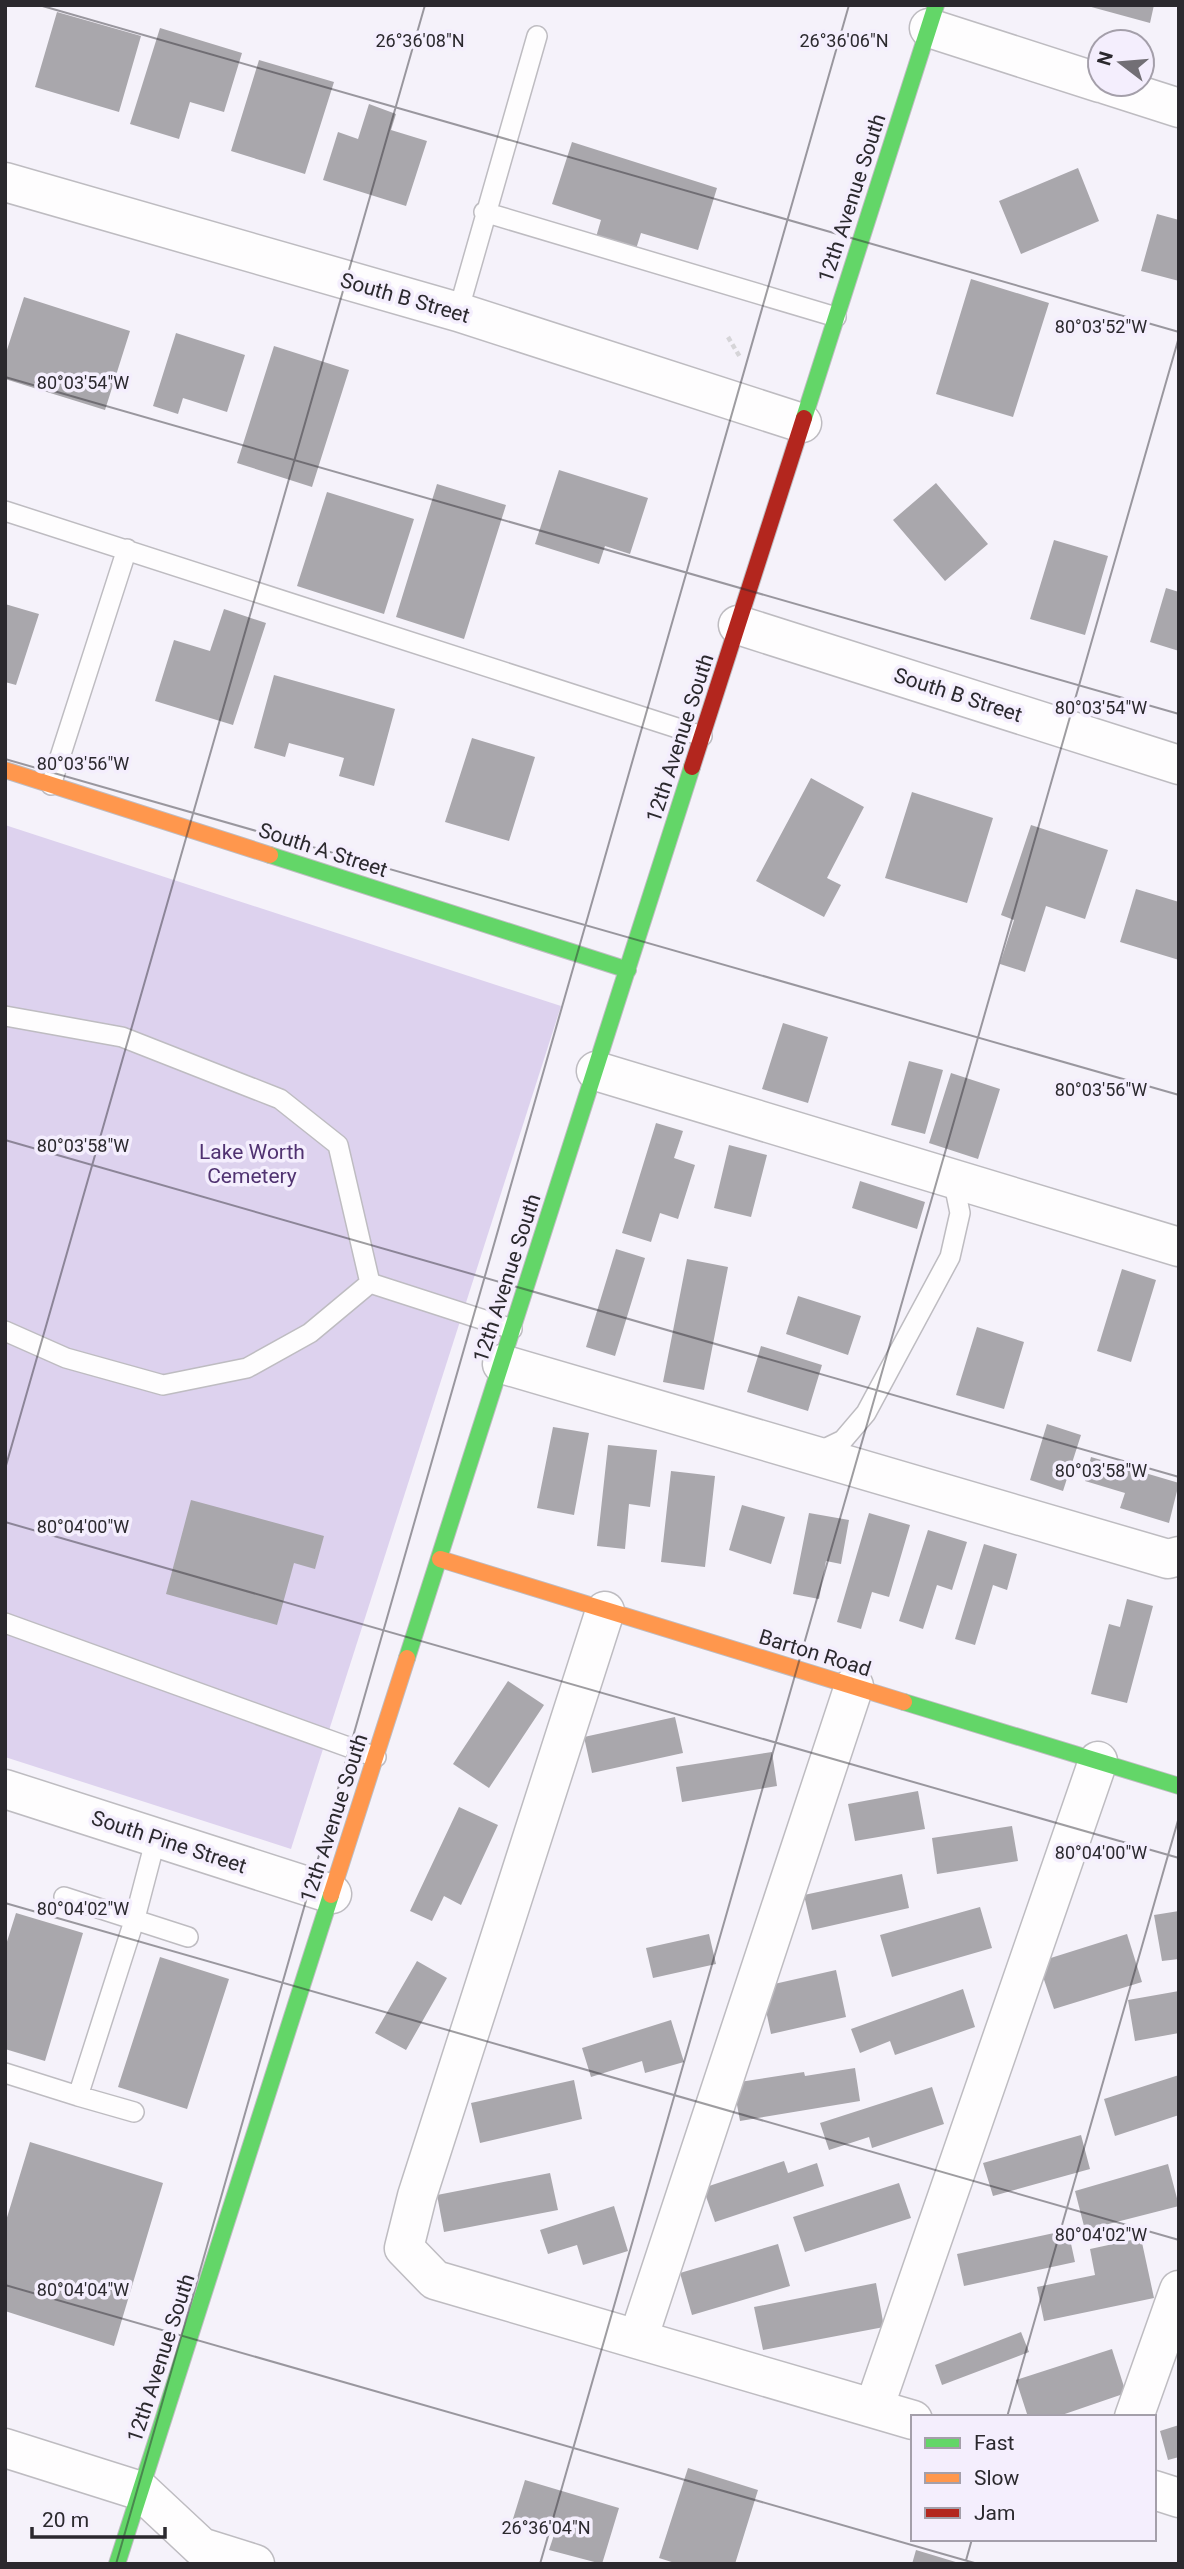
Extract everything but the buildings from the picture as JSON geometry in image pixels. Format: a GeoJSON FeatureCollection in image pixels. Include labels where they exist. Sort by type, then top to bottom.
{"type":"FeatureCollection","features":[{"type":"Feature","properties":{"kind":"street"},"geometry":{"type":"LineString","coordinates":[[933,17],[1086,77]]}},
{"type":"Feature","properties":{"kind":"street","name":"12th Avenue South"},"geometry":{"type":"LineString","coordinates":[[117,2564],[933,17]]}},
{"type":"Feature","properties":{"kind":"street"},"geometry":{"type":"LineString","coordinates":[[1148,98],[1179,108]]}},
{"type":"Feature","properties":{"kind":"street","name":"South B Street"},"geometry":{"type":"LineString","coordinates":[[5,182],[458,313],[802,423]]}},
{"type":"Feature","properties":{"kind":"street","name":"South B Street"},"geometry":{"type":"LineString","coordinates":[[738,625],[1179,765]]}},
{"type":"Feature","properties":{"kind":"street","name":"South A Street"},"geometry":{"type":"LineString","coordinates":[[5,770],[628,970]]}},
{"type":"Feature","properties":{"kind":"street"},"geometry":{"type":"LineString","coordinates":[[596,1071],[1179,1247]]}},
{"type":"Feature","properties":{"kind":"street"},"geometry":{"type":"LineString","coordinates":[[507,1346],[812,1455],[1168,1559],[1179,1556]]}},
{"type":"Feature","properties":{"kind":"street","name":"Barton Road"},"geometry":{"type":"LineString","coordinates":[[440,1559],[1179,1786]]}},
{"type":"Feature","properties":{"kind":"street"},"geometry":{"type":"LineString","coordinates":[[605,1611],[416,2196],[404,2248],[435,2280],[911,2419]]}},
{"type":"Feature","properties":{"kind":"street"},"geometry":{"type":"LineString","coordinates":[[638,2339],[854,1686]]}},
{"type":"Feature","properties":{"kind":"street"},"geometry":{"type":"LineString","coordinates":[[874,2409],[1098,1761]]}},
{"type":"Feature","properties":{"kind":"street","name":"South Pine Street"},"geometry":{"type":"LineString","coordinates":[[5,1789],[332,1894]]}},
{"type":"Feature","properties":{"kind":"street"},"geometry":{"type":"LineString","coordinates":[[1135,2415],[1179,2290]]}},
{"type":"Feature","properties":{"kind":"street"},"geometry":{"type":"LineString","coordinates":[[5,2448],[141,2491],[201,2547],[256,2564]]}},
{"type":"Feature","properties":{"kind":"street"},"geometry":{"type":"LineString","coordinates":[[1156,2491],[1179,2497]]}},
{"type":"Feature","properties":{"kind":"lane"},"geometry":{"type":"LineString","coordinates":[[458,313],[484,212],[537,36]]}},
{"type":"Feature","properties":{"kind":"lane"},"geometry":{"type":"LineString","coordinates":[[484,212],[836,317]]}},
{"type":"Feature","properties":{"kind":"lane"},"geometry":{"type":"LineString","coordinates":[[5,511],[702,736]]}},
{"type":"Feature","properties":{"kind":"lane"},"geometry":{"type":"LineString","coordinates":[[51,785],[127,549]]}},
{"type":"Feature","properties":{"kind":"lane"},"geometry":{"type":"LineString","coordinates":[[5,1016],[122,1037],[280,1099],[338,1145],[370,1283]]}},
{"type":"Feature","properties":{"kind":"lane"},"geometry":{"type":"LineString","coordinates":[[812,1455],[844,1440],[866,1413],[950,1256],[960,1213],[953,1179]]}},
{"type":"Feature","properties":{"kind":"lane"},"geometry":{"type":"LineString","coordinates":[[5,1331],[66,1358],[163,1385],[247,1368],[310,1333],[370,1283]]}},
{"type":"Feature","properties":{"kind":"lane"},"geometry":{"type":"LineString","coordinates":[[370,1283],[507,1346]]}},
{"type":"Feature","properties":{"kind":"lane"},"geometry":{"type":"LineString","coordinates":[[5,1623],[376,1757]]}},
{"type":"Feature","properties":{"kind":"lane"},"geometry":{"type":"LineString","coordinates":[[78,2096],[135,1918],[156,1838]]}},
{"type":"Feature","properties":{"kind":"lane"},"geometry":{"type":"LineString","coordinates":[[64,1897],[188,1937]]}},
{"type":"Feature","properties":{"kind":"lane"},"geometry":{"type":"LineString","coordinates":[[5,2073],[134,2112]]}},
{"type":"Feature","properties":{"kind":"path"},"geometry":{"type":"LineString","coordinates":[[728,337],[746,366]]}},
{"type":"Feature","properties":{"kind":"green space","name":"Lake Worth Cemetery"},"geometry":{"type":"Polygon","coordinates":[[[5,825],[561,1006],[291,1849],[5,1757],[5,825]]]}},
{"type":"Feature","properties":{"kind":"traffic: fast"},"geometry":{"type":"LineString","coordinates":[[804,418],[936,5]]}},
{"type":"Feature","properties":{"kind":"traffic: fast"},"geometry":{"type":"LineString","coordinates":[[407,1658],[692,767]]}},
{"type":"Feature","properties":{"kind":"traffic: fast"},"geometry":{"type":"LineString","coordinates":[[270,855],[628,970]]}},
{"type":"Feature","properties":{"kind":"traffic: fast"},"geometry":{"type":"LineString","coordinates":[[904,1702],[1179,1786]]}},
{"type":"Feature","properties":{"kind":"traffic: fast"},"geometry":{"type":"LineString","coordinates":[[117,2564],[331,1895]]}},
{"type":"Feature","properties":{"kind":"traffic: slow"},"geometry":{"type":"LineString","coordinates":[[5,770],[270,855]]}},
{"type":"Feature","properties":{"kind":"traffic: slow"},"geometry":{"type":"LineString","coordinates":[[440,1559],[904,1702]]}},
{"type":"Feature","properties":{"kind":"traffic: slow"},"geometry":{"type":"LineString","coordinates":[[331,1895],[407,1658]]}},
{"type":"Feature","properties":{"kind":"traffic: jam"},"geometry":{"type":"LineString","coordinates":[[692,767],[804,418]]}}]}
